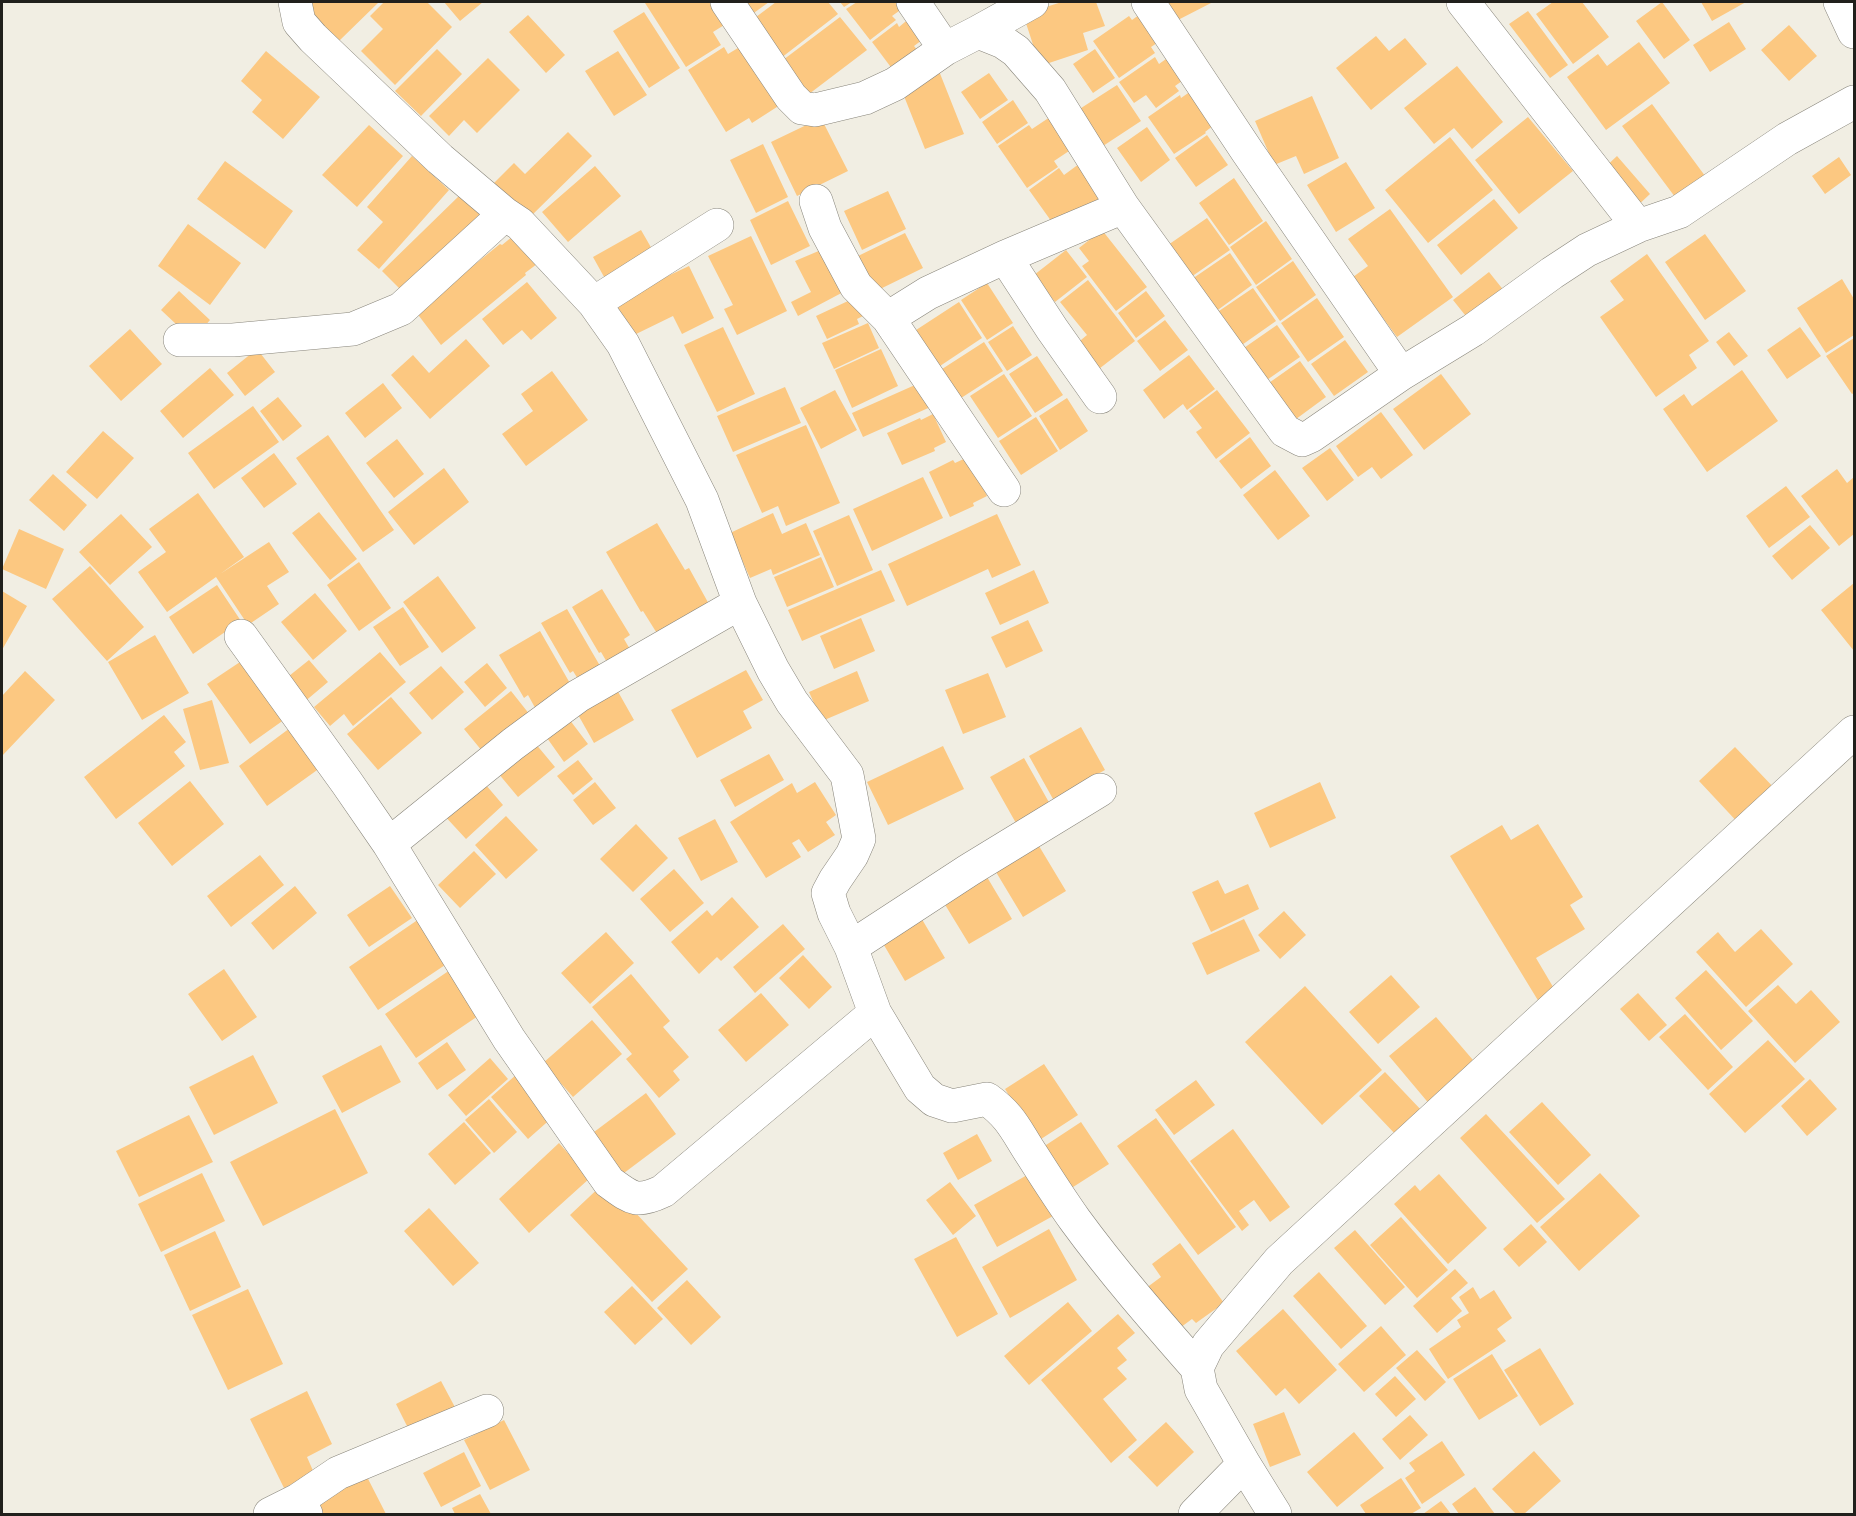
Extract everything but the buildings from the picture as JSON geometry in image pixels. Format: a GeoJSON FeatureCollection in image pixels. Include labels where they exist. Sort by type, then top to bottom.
{"type":"FeatureCollection","features":[{"type":"Feature","properties":{"kind":"street"},"geometry":{"type":"LineString","coordinates":[[295,2],[299,22],[313,38],[440,159],[520,224],[594,303],[623,344],[702,500],[740,603],[773,670],[792,702],[847,775],[859,839],[852,855],[828,893],[875,1012],[921,1088],[934,1100],[952,1106],[987,1100],[1002,1110],[1016,1127],[1075,1219],[1104,1258],[1197,1368],[1201,1389],[1275,1515]]}},
{"type":"Feature","properties":{"kind":"street"},"geometry":{"type":"LineString","coordinates":[[727,2],[791,97],[802,108],[815,110],[865,98],[895,84],[945,49],[978,32],[1019,4]]}},
{"type":"Feature","properties":{"kind":"street"},"geometry":{"type":"LineString","coordinates":[[913,2],[945,49]]}},
{"type":"Feature","properties":{"kind":"street"},"geometry":{"type":"LineString","coordinates":[[1148,2],[1247,152],[1401,374]]}},
{"type":"Feature","properties":{"kind":"street"},"geometry":{"type":"LineString","coordinates":[[1464,2],[1638,226]]}},
{"type":"Feature","properties":{"kind":"street"},"geometry":{"type":"LineString","coordinates":[[1840,2],[1854,32]]}},
{"type":"Feature","properties":{"kind":"street"},"geometry":{"type":"LineString","coordinates":[[978,32],[1003,42],[1016,51],[1050,90],[1123,207],[1285,431],[1302,440],[1401,374],[1473,330],[1587,250],[1638,226],[1679,212],[1787,139],[1854,102]]}},
{"type":"Feature","properties":{"kind":"street"},"geometry":{"type":"LineString","coordinates":[[816,201],[825,228],[856,286],[888,318],[1004,490]]}},
{"type":"Feature","properties":{"kind":"street"},"geometry":{"type":"LineString","coordinates":[[888,318],[928,293],[1005,257],[1123,207]]}},
{"type":"Feature","properties":{"kind":"street"},"geometry":{"type":"LineString","coordinates":[[180,340],[233,340],[353,329],[401,309],[505,214]]}},
{"type":"Feature","properties":{"kind":"street"},"geometry":{"type":"LineString","coordinates":[[594,303],[717,225]]}},
{"type":"Feature","properties":{"kind":"street"},"geometry":{"type":"LineString","coordinates":[[1005,257],[1100,397]]}},
{"type":"Feature","properties":{"kind":"street"},"geometry":{"type":"LineString","coordinates":[[389,844],[513,744],[578,696],[740,603]]}},
{"type":"Feature","properties":{"kind":"street"},"geometry":{"type":"LineString","coordinates":[[241,636],[389,844],[509,1039],[609,1182],[629,1197],[648,1198],[663,1191],[875,1012]]}},
{"type":"Feature","properties":{"kind":"street"},"geometry":{"type":"LineString","coordinates":[[1197,1368],[1208,1345],[1279,1261],[1854,732]]}},
{"type":"Feature","properties":{"kind":"street"},"geometry":{"type":"LineString","coordinates":[[851,948],[969,870],[1100,790]]}},
{"type":"Feature","properties":{"kind":"street"},"geometry":{"type":"LineString","coordinates":[[292,1510],[339,1473],[487,1411]]}},
{"type":"Feature","properties":{"kind":"street"},"geometry":{"type":"LineString","coordinates":[[1195,1515],[1244,1464]]}}]}
